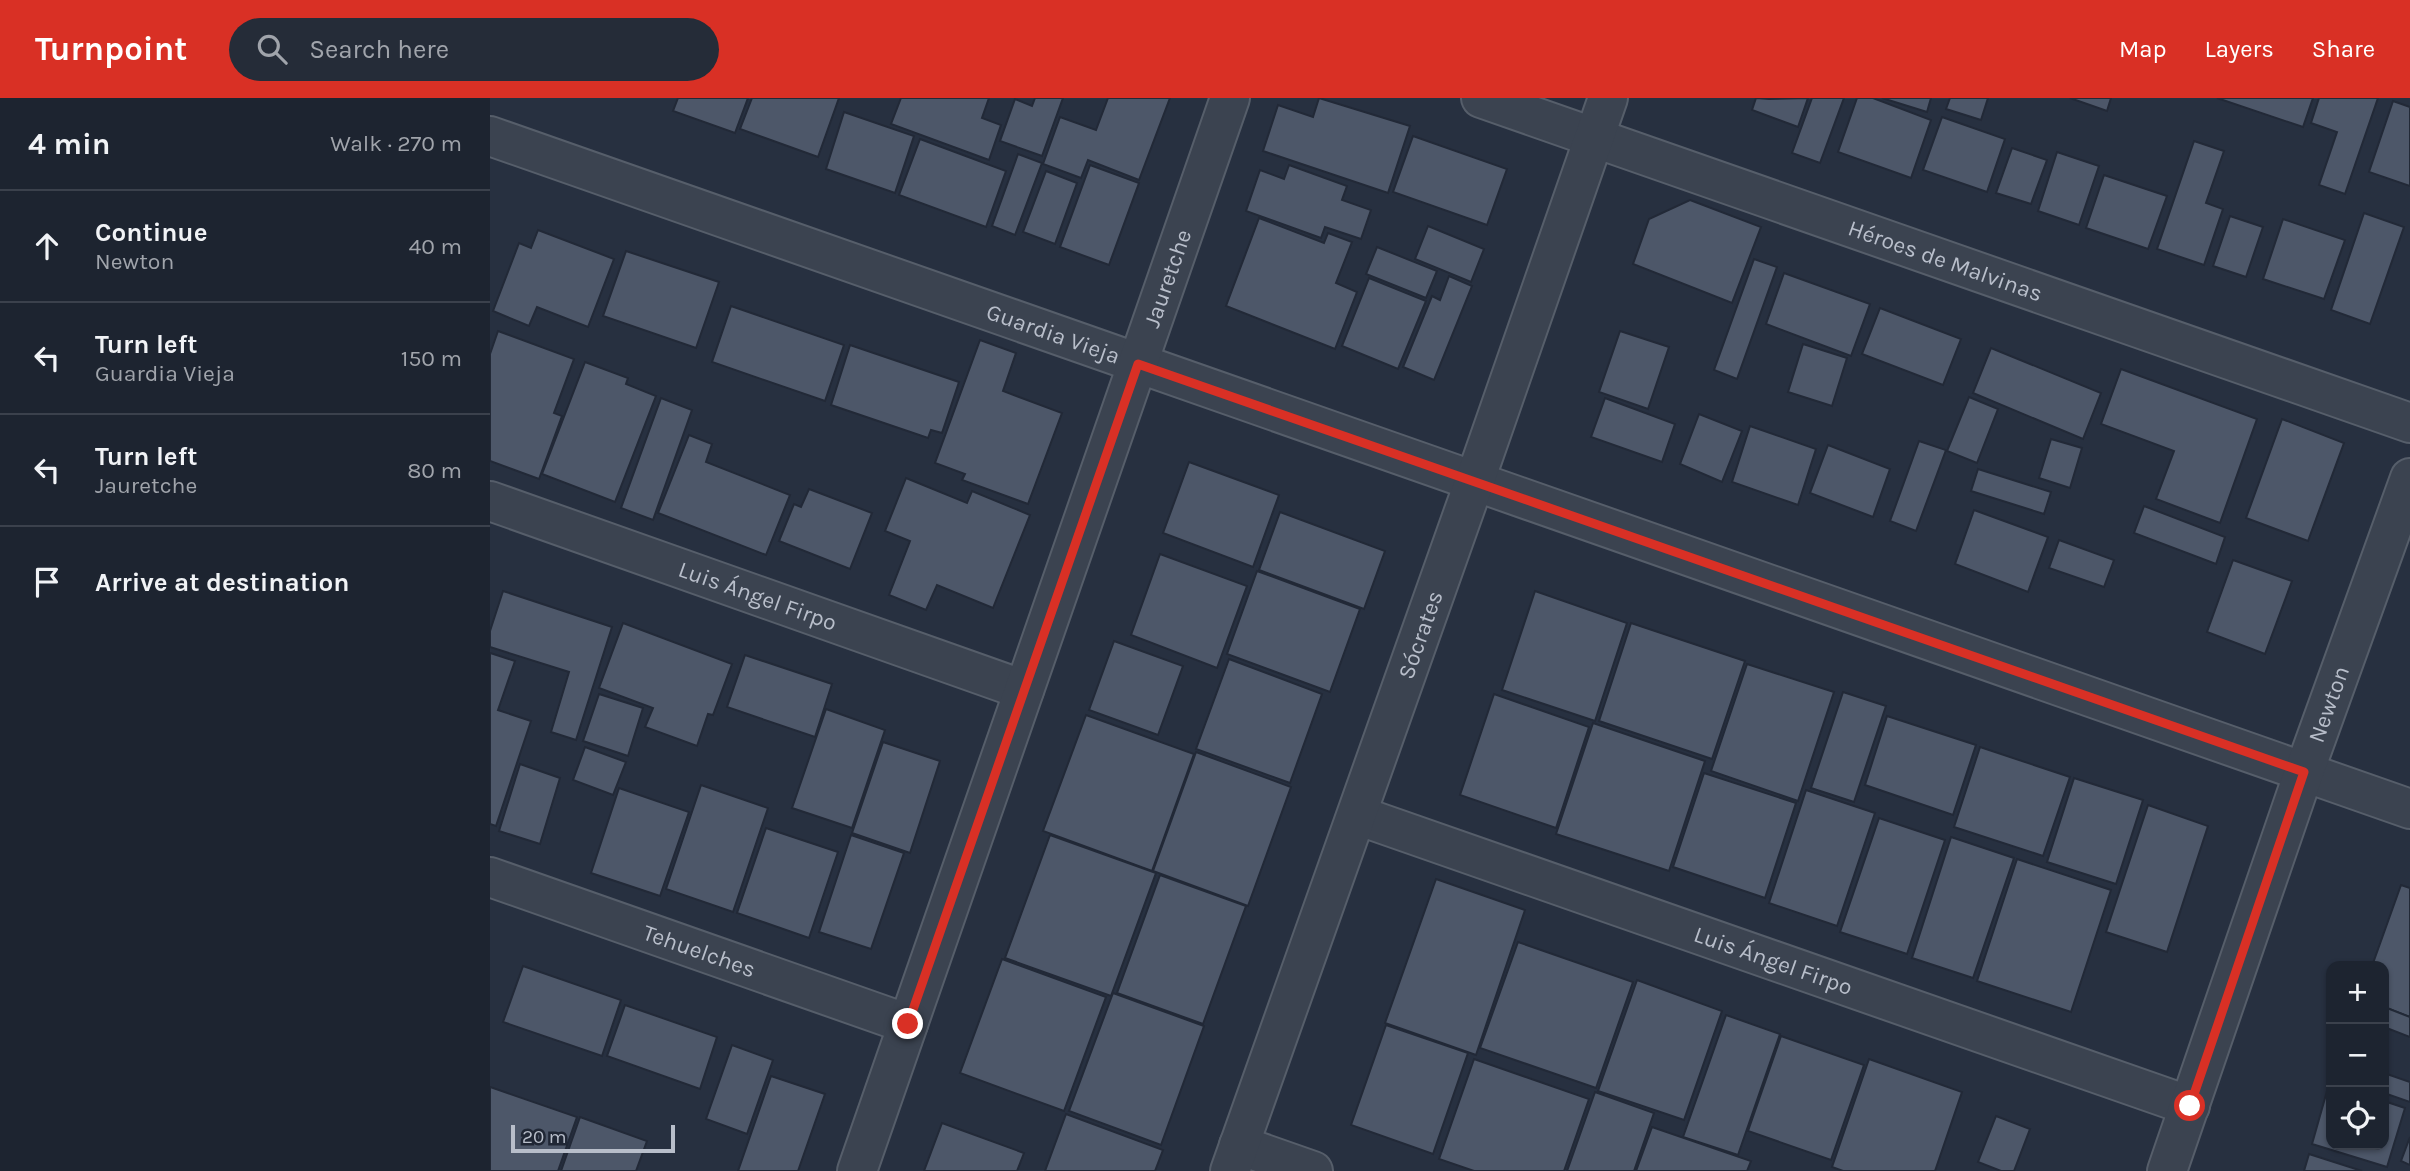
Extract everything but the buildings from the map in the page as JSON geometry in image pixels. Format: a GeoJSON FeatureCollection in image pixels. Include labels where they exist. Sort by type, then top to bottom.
{"type":"FeatureCollection","features":[{"type":"Feature","properties":{"kind":"street","name":"Jauretche"},"geometry":{"type":"LineString","coordinates":[[857,1171],[1230,98]]}},
{"type":"Feature","properties":{"kind":"street","name":"Héroes de Malvinas"},"geometry":{"type":"LineString","coordinates":[[1481,98],[2410,423]]}},
{"type":"Feature","properties":{"kind":"street","name":"Sócrates"},"geometry":{"type":"LineString","coordinates":[[1235,1158],[1475,483],[1608,98]]}},
{"type":"Feature","properties":{"kind":"street","name":"Guardia Vieja"},"geometry":{"type":"LineString","coordinates":[[490,136],[2410,809]]}},
{"type":"Feature","properties":{"kind":"street","name":"Newton"},"geometry":{"type":"LineString","coordinates":[[2167,1171],[2304,772],[2410,478]]}},
{"type":"Feature","properties":{"kind":"street","name":"Luis Ángel Firpo"},"geometry":{"type":"LineString","coordinates":[[490,501],[1024,690]]}},
{"type":"Feature","properties":{"kind":"street","name":"Luis Ángel Firpo"},"geometry":{"type":"LineString","coordinates":[[1357,814],[2190,1106]]}},
{"type":"Feature","properties":{"kind":"street","name":"Tehuelches"},"geometry":{"type":"LineString","coordinates":[[490,877],[908,1024]]}},
{"type":"Feature","properties":{"kind":"street"},"geometry":{"type":"LineString","coordinates":[[1235,1158],[1313,1171]]}},
{"type":"Feature","properties":{"kind":"route"},"geometry":{"type":"LineString","coordinates":[[908,1024],[1138,364],[2304,772],[2190,1106]]}}]}
